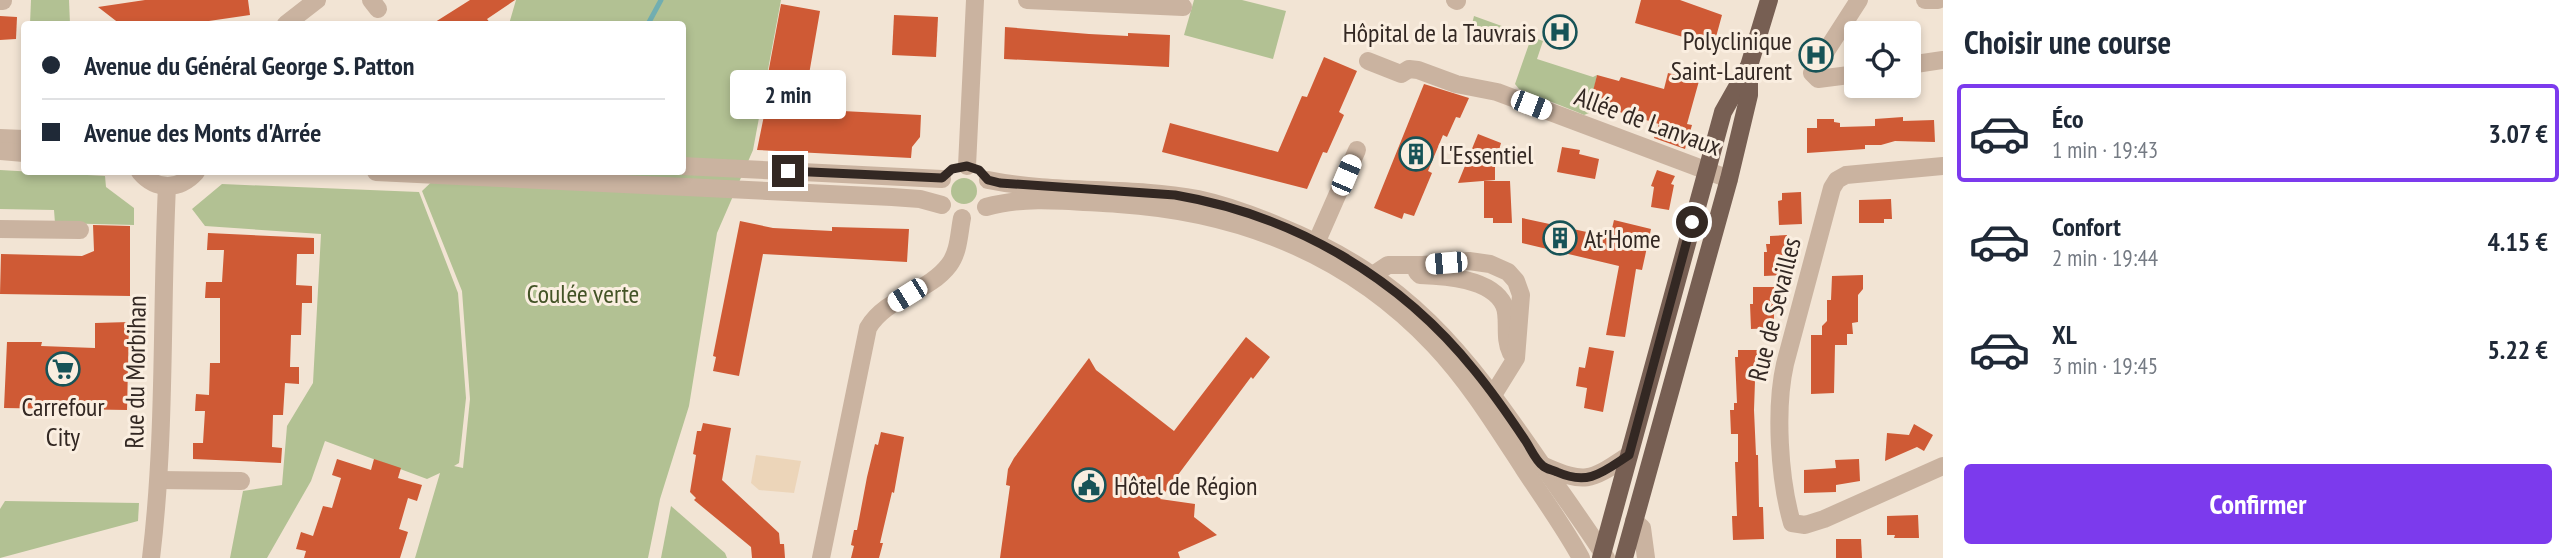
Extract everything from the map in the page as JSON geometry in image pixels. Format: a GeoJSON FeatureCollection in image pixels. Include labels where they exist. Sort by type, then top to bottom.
{"type":"FeatureCollection","features":[{"type":"Feature","properties":{"kind":"main road"},"geometry":{"type":"LineString","coordinates":[[1603,556],[1723,112],[1749,66],[1769,0]]}},
{"type":"Feature","properties":{"kind":"main road"},"geometry":{"type":"LineString","coordinates":[[1624,558],[1728,179],[1748,94],[1749,66]]}},
{"type":"Feature","properties":{"kind":"street"},"geometry":{"type":"LineString","coordinates":[[290,21],[317,0]]}},
{"type":"Feature","properties":{"kind":"street"},"geometry":{"type":"LineString","coordinates":[[967,166],[975,0]]}},
{"type":"Feature","properties":{"kind":"street"},"geometry":{"type":"LineString","coordinates":[[1027,0],[1183,7]]}},
{"type":"Feature","properties":{"kind":"street"},"geometry":{"type":"LineString","coordinates":[[1845,21],[1859,0]]}},
{"type":"Feature","properties":{"kind":"street"},"geometry":{"type":"LineString","coordinates":[[1925,0],[1938,0]]}},
{"type":"Feature","properties":{"kind":"street"},"geometry":{"type":"LineString","coordinates":[[1844,23],[1812,73],[1818,79],[1844,76]]}},
{"type":"Feature","properties":{"kind":"street"},"geometry":{"type":"LineString","coordinates":[[1921,63],[1943,60]]}},
{"type":"Feature","properties":{"kind":"street","name":"Allée de Lanvaux"},"geometry":{"type":"LineString","coordinates":[[1368,61],[1401,74],[1409,69],[1418,70],[1456,84],[1497,92],[1728,179]]}},
{"type":"Feature","properties":{"kind":"street"},"geometry":{"type":"LineString","coordinates":[[0,138],[21,139]]}},
{"type":"Feature","properties":{"kind":"street"},"geometry":{"type":"LineString","coordinates":[[1317,241],[1357,150]]}},
{"type":"Feature","properties":{"kind":"street"},"geometry":{"type":"LineString","coordinates":[[0,151],[21,153]]}},
{"type":"Feature","properties":{"kind":"street"},"geometry":{"type":"LineString","coordinates":[[686,166],[942,178]]}},
{"type":"Feature","properties":{"kind":"street"},"geometry":{"type":"LineString","coordinates":[[986,207],[990,194],[988,180],[979,170],[967,166],[952,169],[942,178],[938,192],[942,205],[950,214],[962,218],[1008,201],[1142,206],[1199,213],[1249,227],[1301,247],[1339,267],[1374,290],[1435,346],[1475,395],[1581,558]]}},
{"type":"Feature","properties":{"kind":"street","name":"Rue de Sevailles"},"geometry":{"type":"LineString","coordinates":[[1943,166],[1846,175],[1837,180],[1832,188],[1785,363],[1778,412],[1787,504],[1792,523],[1805,525],[1824,519],[1943,466]]}},
{"type":"Feature","properties":{"kind":"street"},"geometry":{"type":"LineString","coordinates":[[143,175],[150,181],[167,186],[182,183],[192,175]]}},
{"type":"Feature","properties":{"kind":"street"},"geometry":{"type":"LineString","coordinates":[[438,175],[891,197],[920,199],[942,205]]}},
{"type":"Feature","properties":{"kind":"street"},"geometry":{"type":"LineString","coordinates":[[988,180],[1043,186],[1144,191],[1202,200],[1317,241],[1373,275],[1416,308],[1445,336],[1493,395],[1603,556]]}},
{"type":"Feature","properties":{"kind":"street","name":"Rue du Morbihan"},"geometry":{"type":"LineString","coordinates":[[151,558],[159,480],[167,186]]}},
{"type":"Feature","properties":{"kind":"street"},"geometry":{"type":"LineString","coordinates":[[821,558],[868,328],[881,311],[949,266],[955,255],[962,218]]}},
{"type":"Feature","properties":{"kind":"street"},"geometry":{"type":"LineString","coordinates":[[0,229],[79,230]]}},
{"type":"Feature","properties":{"kind":"street"},"geometry":{"type":"LineString","coordinates":[[1373,275],[1388,265],[1469,261],[1490,264],[1508,272],[1516,281],[1521,296],[1516,358],[1493,395]]}},
{"type":"Feature","properties":{"kind":"street"},"geometry":{"type":"LineString","coordinates":[[1411,265],[1420,275],[1461,277],[1494,293],[1505,305],[1506,338],[1509,350],[1516,358]]}},
{"type":"Feature","properties":{"kind":"street"},"geometry":{"type":"LineString","coordinates":[[1542,466],[1571,478],[1590,478],[1629,455]]}},
{"type":"Feature","properties":{"kind":"street"},"geometry":{"type":"LineString","coordinates":[[159,480],[241,481]]}},
{"type":"Feature","properties":{"kind":"street"},"geometry":{"type":"LineString","coordinates":[[1634,520],[1642,528],[1646,558]]}},
{"type":"Feature","properties":{"kind":"green space"},"geometry":{"type":"Polygon","coordinates":[[[31,0],[69,0],[70,21],[30,21],[31,0]]]}},
{"type":"Feature","properties":{"kind":"green space","name":"Coulée verte"},"geometry":{"type":"Polygon","coordinates":[[[516,0],[781,0],[753,150],[717,233],[689,406],[660,499],[648,558],[415,558],[440,473],[427,479],[325,441],[311,481],[267,558],[230,558],[243,491],[282,485],[287,426],[313,383],[321,234],[205,226],[192,209],[222,184],[419,192],[458,293],[466,398],[459,463],[454,466],[463,468],[470,399],[462,291],[422,191],[439,175],[686,175],[686,21],[510,21],[516,0]]]}},
{"type":"Feature","properties":{"kind":"green space"},"geometry":{"type":"Polygon","coordinates":[[[1194,0],[1242,0],[1286,11],[1273,59],[1184,35],[1194,0]]]}},
{"type":"Feature","properties":{"kind":"green space"},"geometry":{"type":"Polygon","coordinates":[[[1474,16],[1543,41],[1537,59],[1593,77],[1597,75],[1589,113],[1584,115],[1519,89],[1515,84],[1529,44],[1472,24],[1474,16]]]}},
{"type":"Feature","properties":{"kind":"green space"},"geometry":{"type":"Polygon","coordinates":[[[0,170],[21,171],[21,175],[105,176],[106,187],[134,208],[134,225],[55,223],[54,210],[0,209],[0,170]]]}},
{"type":"Feature","properties":{"kind":"green space"},"geometry":{"type":"Polygon","coordinates":[[[964,178],[973,182],[977,191],[973,200],[964,204],[955,200],[951,191],[955,182],[964,178]]]}},
{"type":"Feature","properties":{"kind":"green space"},"geometry":{"type":"Polygon","coordinates":[[[5,501],[139,503],[138,521],[0,558],[0,509],[5,501]]]}},
{"type":"Feature","properties":{"kind":"green space"},"geometry":{"type":"Polygon","coordinates":[[[671,506],[725,553],[727,558],[661,558],[671,506]]]}},
{"type":"Feature","properties":{"kind":"shaded area"},"geometry":{"type":"Polygon","coordinates":[[[756,455],[801,461],[794,493],[759,490],[751,483],[756,455]]]}},
{"type":"Feature","properties":{"kind":"building"},"geometry":{"type":"Polygon","coordinates":[[[145,0],[248,0],[250,15],[209,21],[116,21],[98,7],[145,0]]]}},
{"type":"Feature","properties":{"kind":"building"},"geometry":{"type":"Polygon","coordinates":[[[470,0],[515,0],[487,19],[489,21],[437,21],[470,0]]]}},
{"type":"Feature","properties":{"kind":"building"},"geometry":{"type":"Polygon","coordinates":[[[1641,0],[1680,0],[1722,15],[1713,48],[1635,23],[1641,0]]]}},
{"type":"Feature","properties":{"kind":"building"},"geometry":{"type":"Polygon","coordinates":[[[781,4],[820,11],[803,109],[921,115],[920,137],[912,147],[911,158],[757,150],[769,91],[765,90],[781,4]]]}},
{"type":"Feature","properties":{"kind":"building"},"geometry":{"type":"Polygon","coordinates":[[[894,15],[938,17],[936,57],[892,55],[894,15]]]}},
{"type":"Feature","properties":{"kind":"building"},"geometry":{"type":"Polygon","coordinates":[[[0,16],[17,17],[16,39],[0,40],[0,16]]]}},
{"type":"Feature","properties":{"kind":"building"},"geometry":{"type":"Polygon","coordinates":[[[1005,27],[1128,36],[1128,33],[1170,35],[1169,67],[1004,59],[1005,27]]]}},
{"type":"Feature","properties":{"kind":"building"},"geometry":{"type":"Polygon","coordinates":[[[1324,57],[1357,71],[1339,112],[1344,115],[1327,153],[1323,152],[1307,189],[1162,152],[1170,123],[1278,152],[1302,96],[1307,97],[1324,57]]]}},
{"type":"Feature","properties":{"kind":"building"},"geometry":{"type":"Polygon","coordinates":[[[1668,73],[1699,81],[1687,124],[1692,125],[1685,149],[1654,138],[1659,124],[1590,103],[1597,75],[1619,81],[1621,77],[1664,89],[1668,73]]]}},
{"type":"Feature","properties":{"kind":"building","name":"L'Essentiel"},"geometry":{"type":"Polygon","coordinates":[[[1424,84],[1469,98],[1447,137],[1443,135],[1428,171],[1432,173],[1414,216],[1404,213],[1402,219],[1374,208],[1424,84]]]}},
{"type":"Feature","properties":{"kind":"building"},"geometry":{"type":"Polygon","coordinates":[[[1903,117],[1903,121],[1934,120],[1935,142],[1895,141],[1881,145],[1865,145],[1865,149],[1807,153],[1807,128],[1817,128],[1817,119],[1834,119],[1834,122],[1840,123],[1840,127],[1875,126],[1875,119],[1903,117]]]}},
{"type":"Feature","properties":{"kind":"building"},"geometry":{"type":"Polygon","coordinates":[[[1478,134],[1501,143],[1495,164],[1495,180],[1458,183],[1478,134]]]}},
{"type":"Feature","properties":{"kind":"building"},"geometry":{"type":"Polygon","coordinates":[[[1562,147],[1580,150],[1579,154],[1599,159],[1595,179],[1557,172],[1562,147]]]}},
{"type":"Feature","properties":{"kind":"building"},"geometry":{"type":"Polygon","coordinates":[[[1657,170],[1675,176],[1671,184],[1674,185],[1669,210],[1651,207],[1654,187],[1651,186],[1657,170]]]}},
{"type":"Feature","properties":{"kind":"building"},"geometry":{"type":"Polygon","coordinates":[[[1484,181],[1510,181],[1512,223],[1493,223],[1493,218],[1484,218],[1484,181]]]}},
{"type":"Feature","properties":{"kind":"building"},"geometry":{"type":"Polygon","coordinates":[[[1801,192],[1802,224],[1779,225],[1778,201],[1782,200],[1782,193],[1801,192]]]}},
{"type":"Feature","properties":{"kind":"building"},"geometry":{"type":"Polygon","coordinates":[[[1891,199],[1892,219],[1884,219],[1884,223],[1859,223],[1859,200],[1891,199]]]}},
{"type":"Feature","properties":{"kind":"building"},"geometry":{"type":"Polygon","coordinates":[[[1522,218],[1610,237],[1614,220],[1651,229],[1642,270],[1636,269],[1625,337],[1606,335],[1619,266],[1522,243],[1522,218]]]}},
{"type":"Feature","properties":{"kind":"building"},"geometry":{"type":"Polygon","coordinates":[[[740,221],[773,228],[832,231],[832,227],[909,229],[907,262],[763,254],[739,376],[713,371],[716,357],[713,356],[740,221]]]}},
{"type":"Feature","properties":{"kind":"building"},"geometry":{"type":"Polygon","coordinates":[[[93,225],[130,226],[130,296],[0,294],[1,254],[82,256],[94,251],[93,225]]]}},
{"type":"Feature","properties":{"kind":"building"},"geometry":{"type":"Polygon","coordinates":[[[208,233],[314,238],[314,254],[297,254],[296,285],[312,286],[312,303],[302,303],[301,335],[291,335],[290,367],[299,367],[299,384],[285,383],[283,415],[273,415],[272,447],[282,448],[281,463],[193,459],[193,443],[203,443],[205,411],[195,411],[196,394],[209,395],[210,363],[220,363],[220,298],[205,298],[206,282],[222,282],[224,250],[207,250],[208,233]]]}},
{"type":"Feature","properties":{"kind":"building"},"geometry":{"type":"Polygon","coordinates":[[[1787,235],[1787,275],[1764,276],[1764,252],[1767,252],[1766,244],[1770,244],[1770,236],[1787,235]]]}},
{"type":"Feature","properties":{"kind":"building"},"geometry":{"type":"Polygon","coordinates":[[[1863,275],[1863,289],[1858,295],[1858,322],[1852,323],[1853,334],[1847,334],[1847,345],[1835,345],[1834,393],[1811,394],[1811,335],[1822,335],[1822,326],[1827,321],[1827,300],[1831,300],[1832,276],[1863,275]]]}},
{"type":"Feature","properties":{"kind":"building"},"geometry":{"type":"Polygon","coordinates":[[[1753,287],[1774,287],[1774,328],[1751,329],[1750,304],[1753,304],[1753,287]]]}},
{"type":"Feature","properties":{"kind":"building"},"geometry":{"type":"Polygon","coordinates":[[[129,322],[127,410],[4,408],[7,342],[42,342],[41,346],[95,348],[95,323],[129,322]]]}},
{"type":"Feature","properties":{"kind":"building","name":"Hôtel de Région"},"geometry":{"type":"Polygon","coordinates":[[[1246,337],[1270,357],[1253,379],[1251,377],[1160,499],[1195,504],[1194,517],[1217,535],[1178,552],[1180,558],[1000,558],[1010,486],[1006,485],[1008,469],[1089,358],[1096,370],[1174,431],[1246,337]]]}},
{"type":"Feature","properties":{"kind":"building"},"geometry":{"type":"Polygon","coordinates":[[[1589,347],[1614,351],[1603,412],[1584,408],[1587,388],[1576,386],[1579,367],[1585,368],[1589,347]]]}},
{"type":"Feature","properties":{"kind":"building"},"geometry":{"type":"Polygon","coordinates":[[[1738,350],[1757,350],[1758,381],[1755,381],[1754,410],[1759,507],[1763,507],[1764,539],[1733,540],[1732,516],[1737,516],[1735,462],[1738,462],[1738,434],[1731,434],[1730,410],[1734,410],[1734,403],[1737,403],[1735,357],[1738,357],[1738,350]]]}},
{"type":"Feature","properties":{"kind":"building"},"geometry":{"type":"Polygon","coordinates":[[[703,423],[731,428],[722,480],[779,533],[780,544],[784,544],[785,558],[752,558],[751,547],[694,500],[696,498],[690,492],[696,455],[693,454],[697,431],[701,431],[703,423]]]}},
{"type":"Feature","properties":{"kind":"building"},"geometry":{"type":"Polygon","coordinates":[[[1914,424],[1933,435],[1924,451],[1917,447],[1885,461],[1887,433],[1909,435],[1914,424]]]}},
{"type":"Feature","properties":{"kind":"building"},"geometry":{"type":"Polygon","coordinates":[[[881,432],[904,437],[894,493],[892,492],[880,543],[883,543],[879,558],[851,558],[854,530],[857,530],[875,444],[878,445],[881,432]]]}},
{"type":"Feature","properties":{"kind":"building"},"geometry":{"type":"Polygon","coordinates":[[[337,459],[371,470],[374,459],[401,468],[398,478],[422,485],[417,501],[408,498],[399,529],[408,532],[400,558],[304,558],[306,551],[296,549],[301,532],[313,536],[323,506],[332,508],[341,478],[332,475],[337,459]]]}},
{"type":"Feature","properties":{"kind":"building"},"geometry":{"type":"Polygon","coordinates":[[[1859,459],[1860,481],[1836,485],[1836,492],[1804,493],[1804,470],[1836,468],[1835,460],[1859,459]]]}},
{"type":"Feature","properties":{"kind":"building"},"geometry":{"type":"Polygon","coordinates":[[[1918,515],[1919,538],[1894,538],[1895,535],[1887,535],[1887,516],[1918,515]]]}},
{"type":"Feature","properties":{"kind":"building"},"geometry":{"type":"Polygon","coordinates":[[[1836,539],[1861,539],[1862,558],[1836,558],[1836,539]]]}},
{"type":"Feature","properties":{"kind":"waterway"},"geometry":{"type":"LineString","coordinates":[[650,21],[661,0]]}},
{"type":"Feature","properties":{"kind":"place","name":"Hôpital de la Tauvrais"},"geometry":{"type":"Point","coordinates":[1560,32]}},
{"type":"Feature","properties":{"kind":"place","name":"Polyclinique Saint-Laurent"},"geometry":{"type":"Point","coordinates":[1816,55]}},
{"type":"Feature","properties":{"kind":"place","name":"L'Essentiel"},"geometry":{"type":"Point","coordinates":[1416,154]}},
{"type":"Feature","properties":{"kind":"place","name":"At'Home"},"geometry":{"type":"Point","coordinates":[1560,238]}},
{"type":"Feature","properties":{"kind":"place","name":"Carrefour City"},"geometry":{"type":"Point","coordinates":[63,369]}},
{"type":"Feature","properties":{"kind":"place","name":"Hôtel de Région"},"geometry":{"type":"Point","coordinates":[1089,485]}},
{"type":"Feature","properties":{"kind":"route"},"geometry":{"type":"LineString","coordinates":[[788,171],[942,178],[952,169],[967,166],[979,170],[988,180],[1000,183],[1175,195],[1232,208],[1259,218],[1317,241],[1347,258],[1384,282],[1416,308],[1471,366],[1542,466],[1571,478],[1590,478],[1629,455],[1692,222]]}}]}
